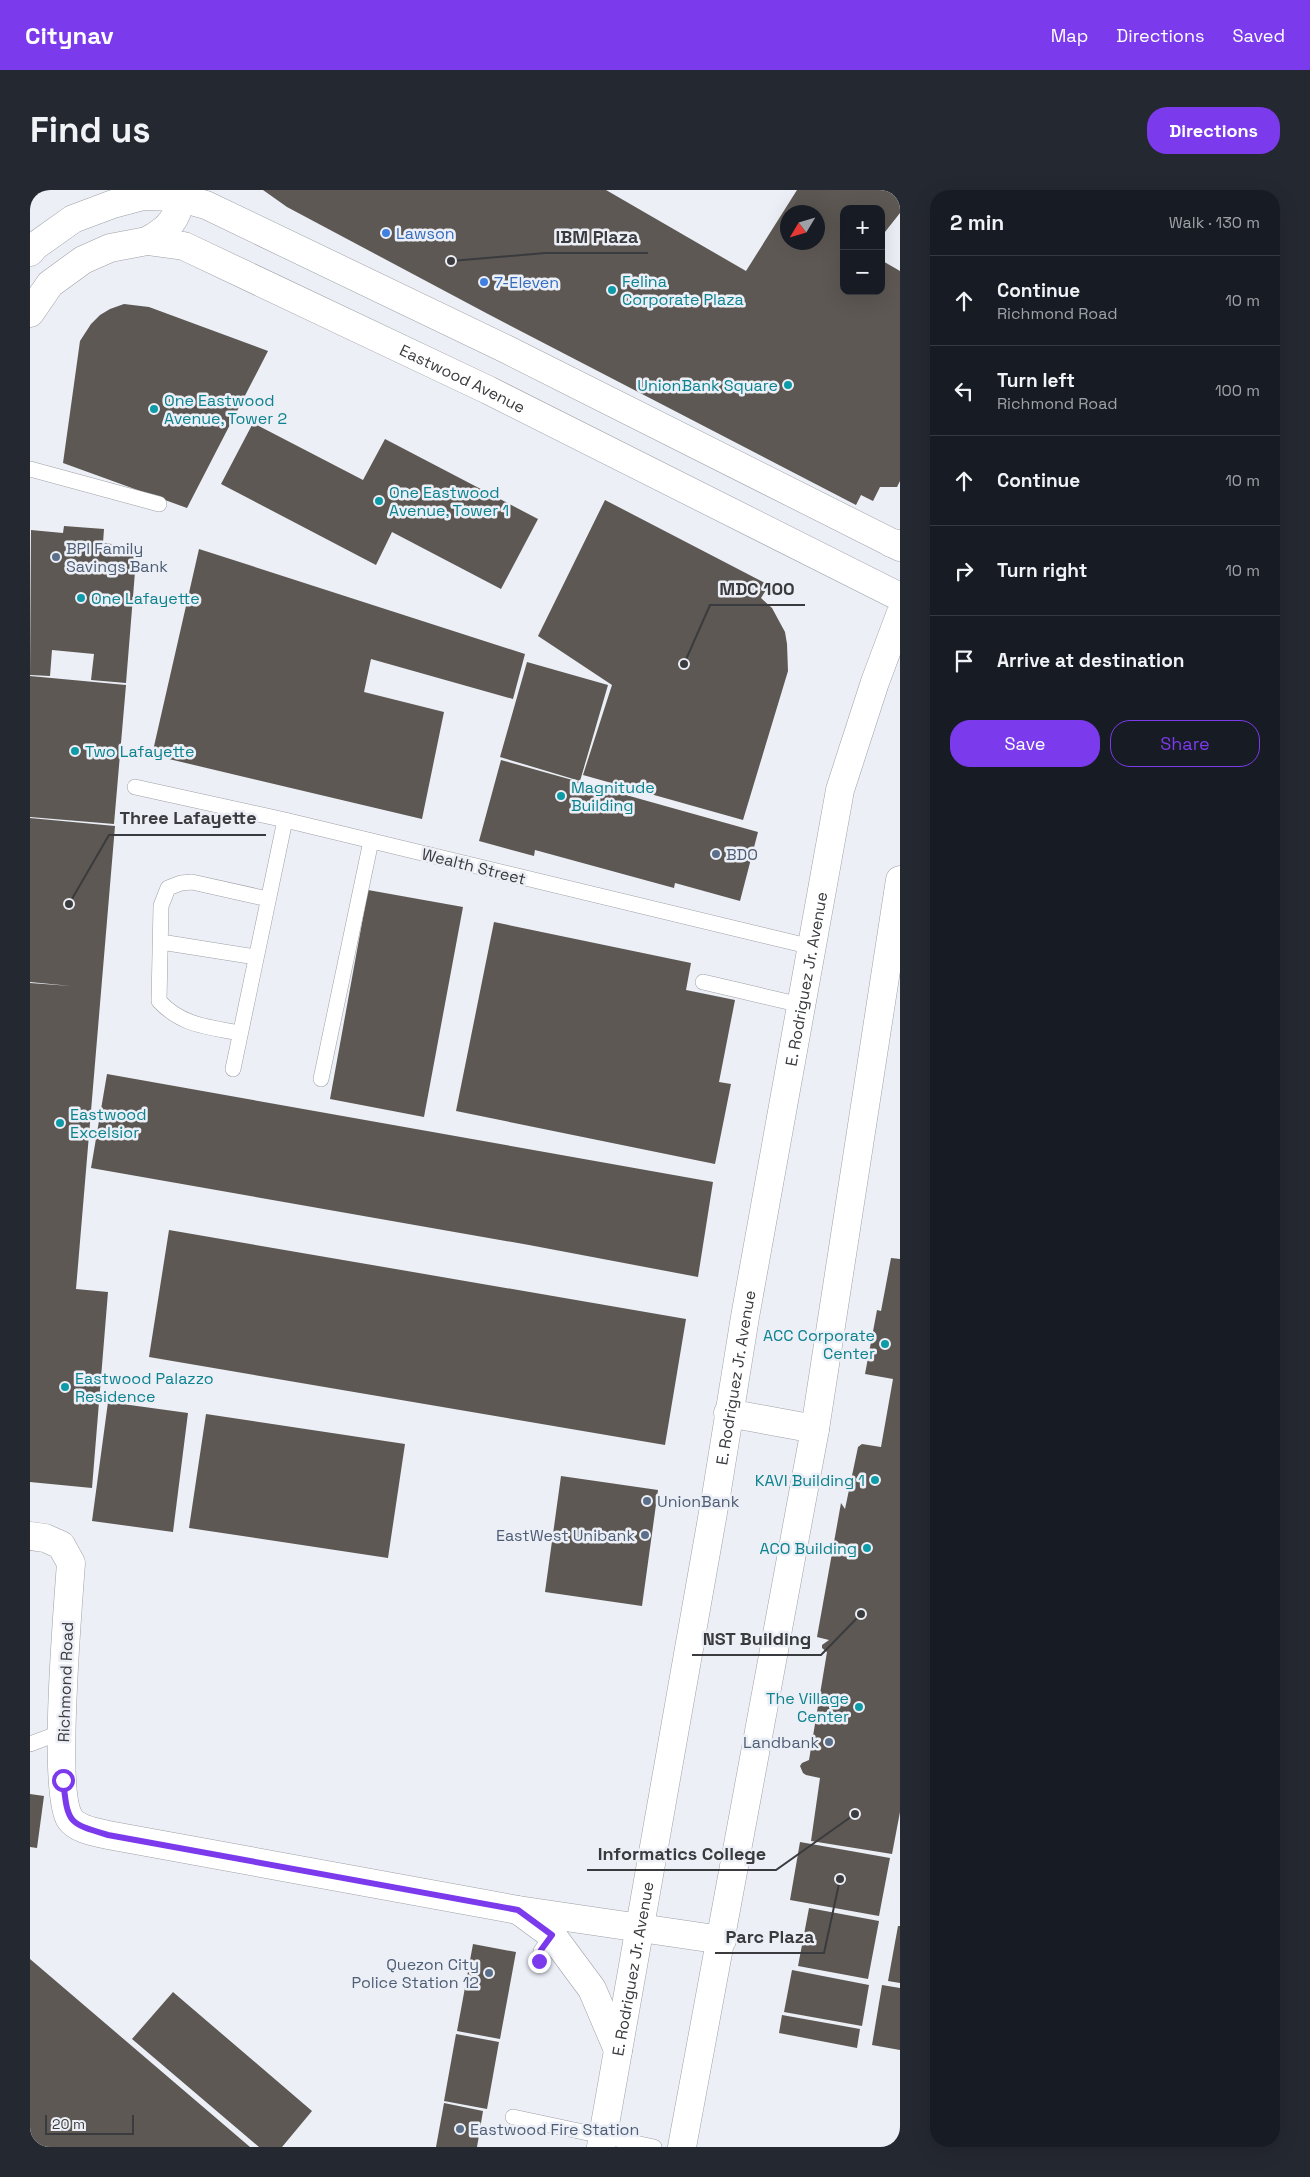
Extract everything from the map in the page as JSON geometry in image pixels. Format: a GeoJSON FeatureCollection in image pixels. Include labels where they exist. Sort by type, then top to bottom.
{"type":"FeatureCollection","features":[{"type":"Feature","properties":{"kind":"main road"},"geometry":{"type":"LineString","coordinates":[[147,241],[165,232],[176,216],[176,194]]}},
{"type":"Feature","properties":{"kind":"main road"},"geometry":{"type":"LineString","coordinates":[[30,252],[35,246],[73,219],[112,204],[144,196],[176,194],[206,205],[508,350],[673,434],[897,544]]}},
{"type":"Feature","properties":{"kind":"main road","name":"Eastwood Avenue"},"geometry":{"type":"LineString","coordinates":[[30,313],[50,284],[83,260],[110,248],[147,241],[184,246],[488,390],[900,597]]}},
{"type":"Feature","properties":{"kind":"main road"},"geometry":{"type":"LineString","coordinates":[[488,390],[508,350]]}},
{"type":"Feature","properties":{"kind":"main road"},"geometry":{"type":"LineString","coordinates":[[654,474],[673,434]]}},
{"type":"Feature","properties":{"kind":"main road","name":"E. Rodriguez Jr. Avenue"},"geometry":{"type":"LineString","coordinates":[[602,2142],[717,1490],[728,1413],[840,790],[875,682],[900,615]]}},
{"type":"Feature","properties":{"kind":"main road"},"geometry":{"type":"LineString","coordinates":[[682,2147],[722,1940],[815,1429],[900,880]]}},
{"type":"Feature","properties":{"kind":"main road"},"geometry":{"type":"LineString","coordinates":[[728,1413],[815,1429]]}},
{"type":"Feature","properties":{"kind":"main road","name":"Richmond Road"},"geometry":{"type":"LineString","coordinates":[[30,1536],[45,1538],[61,1545],[70,1563],[62,1732],[63,1780],[66,1805],[70,1818],[80,1827],[108,1835],[518,1910],[722,1940]]}},
{"type":"Feature","properties":{"kind":"main road"},"geometry":{"type":"LineString","coordinates":[[518,1910],[552,1935],[592,1989],[618,2050]]}},
{"type":"Feature","properties":{"kind":"lane"},"geometry":{"type":"LineString","coordinates":[[30,469],[159,504]]}},
{"type":"Feature","properties":{"kind":"lane","name":"Wealth Street"},"geometry":{"type":"LineString","coordinates":[[135,787],[285,820],[812,947]]}},
{"type":"Feature","properties":{"kind":"lane"},"geometry":{"type":"LineString","coordinates":[[233,1069],[285,820]]}},
{"type":"Feature","properties":{"kind":"lane"},"geometry":{"type":"LineString","coordinates":[[321,1079],[371,841]]}},
{"type":"Feature","properties":{"kind":"lane"},"geometry":{"type":"LineString","coordinates":[[240,1034],[185,1022],[168,1011],[159,1001],[161,906],[168,888],[192,882],[268,899]]}},
{"type":"Feature","properties":{"kind":"lane"},"geometry":{"type":"LineString","coordinates":[[161,942],[256,957]]}},
{"type":"Feature","properties":{"kind":"lane"},"geometry":{"type":"LineString","coordinates":[[704,982],[801,1005]]}},
{"type":"Feature","properties":{"kind":"lane"},"geometry":{"type":"LineString","coordinates":[[30,1744],[62,1732]]}},
{"type":"Feature","properties":{"kind":"lane"},"geometry":{"type":"LineString","coordinates":[[539,1961],[541,1950],[552,1935]]}},
{"type":"Feature","properties":{"kind":"lane"},"geometry":{"type":"LineString","coordinates":[[513,2117],[602,2142],[654,2147]]}},
{"type":"Feature","properties":{"kind":"building"},"geometry":{"type":"Polygon","coordinates":[[[263,190],[606,190],[746,271],[780,217],[780,250],[825,250],[825,205],[788,205],[797,190],[900,190],[900,213],[885,232],[885,205],[840,205],[840,295],[885,295],[885,262],[900,271],[900,481],[897,487],[880,487],[873,501],[861,495],[856,505],[488,314],[287,207],[263,190]]]}},
{"type":"Feature","properties":{"kind":"building","name":"One Eastwood Avenue, Tower 2"},"geometry":{"type":"Polygon","coordinates":[[[124,304],[149,307],[268,351],[187,508],[63,463],[80,341],[91,324],[100,315],[124,304]]]}},
{"type":"Feature","properties":{"kind":"building","name":"One Eastwood Avenue, Tower 1"},"geometry":{"type":"Polygon","coordinates":[[[253,423],[363,480],[385,439],[538,519],[501,589],[392,532],[376,565],[221,484],[253,423]]]}},
{"type":"Feature","properties":{"kind":"building"},"geometry":{"type":"Polygon","coordinates":[[[605,500],[769,585],[761,598],[772,608],[785,632],[788,671],[743,820],[583,775],[612,685],[538,636],[605,500]]]}},
{"type":"Feature","properties":{"kind":"building","name":"One Lafayette"},"geometry":{"type":"Polygon","coordinates":[[[64,526],[104,529],[103,543],[137,547],[126,683],[91,680],[94,654],[52,650],[50,676],[30,675],[31,530],[63,533],[64,526]]]}},
{"type":"Feature","properties":{"kind":"building"},"geometry":{"type":"Polygon","coordinates":[[[199,549],[525,654],[513,699],[371,659],[364,692],[444,712],[422,819],[152,755],[199,549]]]}},
{"type":"Feature","properties":{"kind":"building"},"geometry":{"type":"Polygon","coordinates":[[[527,662],[608,685],[580,781],[500,757],[527,662]]]}},
{"type":"Feature","properties":{"kind":"building","name":"Two Lafayette"},"geometry":{"type":"Polygon","coordinates":[[[30,676],[126,685],[114,824],[30,817],[30,676]]]}},
{"type":"Feature","properties":{"kind":"building","name":"Magnitude Building"},"geometry":{"type":"Polygon","coordinates":[[[501,760],[758,832],[740,901],[675,883],[674,888],[535,850],[534,856],[479,841],[501,760]]]}},
{"type":"Feature","properties":{"kind":"building"},"geometry":{"type":"Polygon","coordinates":[[[30,818],[115,826],[76,1289],[108,1292],[92,1488],[30,1482],[30,983],[71,986],[30,982],[30,818]]]}},
{"type":"Feature","properties":{"kind":"building"},"geometry":{"type":"Polygon","coordinates":[[[368,890],[463,907],[424,1117],[330,1099],[368,890]]]}},
{"type":"Feature","properties":{"kind":"building"},"geometry":{"type":"Polygon","coordinates":[[[494,922],[691,963],[686,990],[735,1000],[719,1082],[731,1084],[715,1164],[456,1111],[494,922]]]}},
{"type":"Feature","properties":{"kind":"building"},"geometry":{"type":"Polygon","coordinates":[[[107,1074],[713,1182],[698,1277],[529,1245],[91,1168],[107,1074]]]}},
{"type":"Feature","properties":{"kind":"building"},"geometry":{"type":"Polygon","coordinates":[[[169,1230],[686,1319],[665,1445],[149,1357],[169,1230]]]}},
{"type":"Feature","properties":{"kind":"building"},"geometry":{"type":"Polygon","coordinates":[[[891,1258],[900,1259],[900,1812],[892,1854],[811,1841],[820,1778],[806,1775],[800,1766],[809,1760],[827,1652],[822,1648],[822,1645],[829,1640],[817,1637],[841,1503],[845,1509],[858,1447],[862,1444],[881,1447],[893,1379],[865,1374],[877,1310],[881,1311],[891,1258]]]}},
{"type":"Feature","properties":{"kind":"building"},"geometry":{"type":"Polygon","coordinates":[[[108,1402],[188,1413],[173,1532],[92,1521],[108,1402]]]}},
{"type":"Feature","properties":{"kind":"building"},"geometry":{"type":"Polygon","coordinates":[[[206,1414],[405,1444],[388,1558],[189,1528],[206,1414]]]}},
{"type":"Feature","properties":{"kind":"building"},"geometry":{"type":"Polygon","coordinates":[[[561,1476],[658,1490],[642,1606],[545,1592],[561,1476]]]}},
{"type":"Feature","properties":{"kind":"building"},"geometry":{"type":"Polygon","coordinates":[[[30,1794],[44,1796],[37,1848],[30,1847],[30,1794]]]}},
{"type":"Feature","properties":{"kind":"building"},"geometry":{"type":"Polygon","coordinates":[[[800,1842],[890,1858],[879,1916],[790,1900],[800,1842]]]}},
{"type":"Feature","properties":{"kind":"building"},"geometry":{"type":"Polygon","coordinates":[[[809,1908],[879,1921],[868,1979],[798,1966],[809,1908]]]}},
{"type":"Feature","properties":{"kind":"building"},"geometry":{"type":"Polygon","coordinates":[[[898,1926],[900,1926],[900,1983],[888,1981],[898,1926]]]}},
{"type":"Feature","properties":{"kind":"building","name":"Quezon City Police Station 12"},"geometry":{"type":"Polygon","coordinates":[[[473,1944],[516,1952],[500,2039],[457,2031],[473,1944]]]}},
{"type":"Feature","properties":{"kind":"building"},"geometry":{"type":"Polygon","coordinates":[[[30,1959],[250,2147],[30,2147],[30,1959]]]}},
{"type":"Feature","properties":{"kind":"building"},"geometry":{"type":"Polygon","coordinates":[[[792,1970],[869,1985],[862,2026],[784,2012],[792,1970]]]}},
{"type":"Feature","properties":{"kind":"building"},"geometry":{"type":"Polygon","coordinates":[[[882,1985],[900,1988],[900,2050],[872,2045],[882,1985]]]}},
{"type":"Feature","properties":{"kind":"building"},"geometry":{"type":"Polygon","coordinates":[[[173,1992],[312,2111],[282,2147],[259,2147],[132,2039],[173,1992]]]}},
{"type":"Feature","properties":{"kind":"building"},"geometry":{"type":"Polygon","coordinates":[[[782,2015],[860,2029],[857,2048],[779,2033],[782,2015]]]}},
{"type":"Feature","properties":{"kind":"building"},"geometry":{"type":"Polygon","coordinates":[[[456,2034],[499,2042],[487,2109],[444,2101],[456,2034]]]}},
{"type":"Feature","properties":{"kind":"building","name":"Eastwood Fire Station"},"geometry":{"type":"Polygon","coordinates":[[[444,2103],[483,2111],[477,2147],[436,2147],[444,2103]]]}},
{"type":"Feature","properties":{"kind":"place","name":"Lawson"},"geometry":{"type":"Point","coordinates":[386,233]}},
{"type":"Feature","properties":{"kind":"place","name":"IBM Plaza"},"geometry":{"type":"Point","coordinates":[451,261]}},
{"type":"Feature","properties":{"kind":"place","name":"7-Eleven"},"geometry":{"type":"Point","coordinates":[484,282]}},
{"type":"Feature","properties":{"kind":"place","name":"Felina Corporate Plaza"},"geometry":{"type":"Point","coordinates":[612,290]}},
{"type":"Feature","properties":{"kind":"place","name":"UnionBank Square"},"geometry":{"type":"Point","coordinates":[788,385]}},
{"type":"Feature","properties":{"kind":"place","name":"One Eastwood Avenue, Tower 2"},"geometry":{"type":"Point","coordinates":[154,409]}},
{"type":"Feature","properties":{"kind":"place","name":"One Eastwood Avenue, Tower 1"},"geometry":{"type":"Point","coordinates":[379,501]}},
{"type":"Feature","properties":{"kind":"place","name":"BPI Family Savings Bank"},"geometry":{"type":"Point","coordinates":[56,557]}},
{"type":"Feature","properties":{"kind":"place","name":"One Lafayette"},"geometry":{"type":"Point","coordinates":[81,598]}},
{"type":"Feature","properties":{"kind":"place","name":"MDC 100"},"geometry":{"type":"Point","coordinates":[684,664]}},
{"type":"Feature","properties":{"kind":"place","name":"Two Lafayette"},"geometry":{"type":"Point","coordinates":[75,751]}},
{"type":"Feature","properties":{"kind":"place","name":"Magnitude Building"},"geometry":{"type":"Point","coordinates":[561,796]}},
{"type":"Feature","properties":{"kind":"place","name":"BDO"},"geometry":{"type":"Point","coordinates":[716,854]}},
{"type":"Feature","properties":{"kind":"place","name":"Three Lafayette"},"geometry":{"type":"Point","coordinates":[69,904]}},
{"type":"Feature","properties":{"kind":"place","name":"Eastwood Excelsior"},"geometry":{"type":"Point","coordinates":[60,1123]}},
{"type":"Feature","properties":{"kind":"place","name":"ACC Corporate Center"},"geometry":{"type":"Point","coordinates":[885,1344]}},
{"type":"Feature","properties":{"kind":"place","name":"Eastwood Palazzo Residence"},"geometry":{"type":"Point","coordinates":[65,1387]}},
{"type":"Feature","properties":{"kind":"place","name":"KAVI Building 1"},"geometry":{"type":"Point","coordinates":[875,1480]}},
{"type":"Feature","properties":{"kind":"place","name":"UnionBank"},"geometry":{"type":"Point","coordinates":[647,1501]}},
{"type":"Feature","properties":{"kind":"place","name":"EastWest Unibank"},"geometry":{"type":"Point","coordinates":[645,1535]}},
{"type":"Feature","properties":{"kind":"place","name":"ACO Building"},"geometry":{"type":"Point","coordinates":[867,1548]}},
{"type":"Feature","properties":{"kind":"place","name":"NST Building"},"geometry":{"type":"Point","coordinates":[861,1614]}},
{"type":"Feature","properties":{"kind":"place","name":"The Village Center"},"geometry":{"type":"Point","coordinates":[859,1707]}},
{"type":"Feature","properties":{"kind":"place","name":"Landbank"},"geometry":{"type":"Point","coordinates":[829,1742]}},
{"type":"Feature","properties":{"kind":"place","name":"Informatics College"},"geometry":{"type":"Point","coordinates":[855,1814]}},
{"type":"Feature","properties":{"kind":"place","name":"Parc Plaza"},"geometry":{"type":"Point","coordinates":[840,1879]}},
{"type":"Feature","properties":{"kind":"place","name":"Quezon City Police Station 12"},"geometry":{"type":"Point","coordinates":[489,1973]}},
{"type":"Feature","properties":{"kind":"place","name":"Eastwood Fire Station"},"geometry":{"type":"Point","coordinates":[460,2129]}},
{"type":"Feature","properties":{"kind":"route"},"geometry":{"type":"LineString","coordinates":[[63,1780],[67,1812],[74,1823],[80,1827],[108,1835],[518,1910],[552,1935],[541,1950],[539,1961]]}}]}
